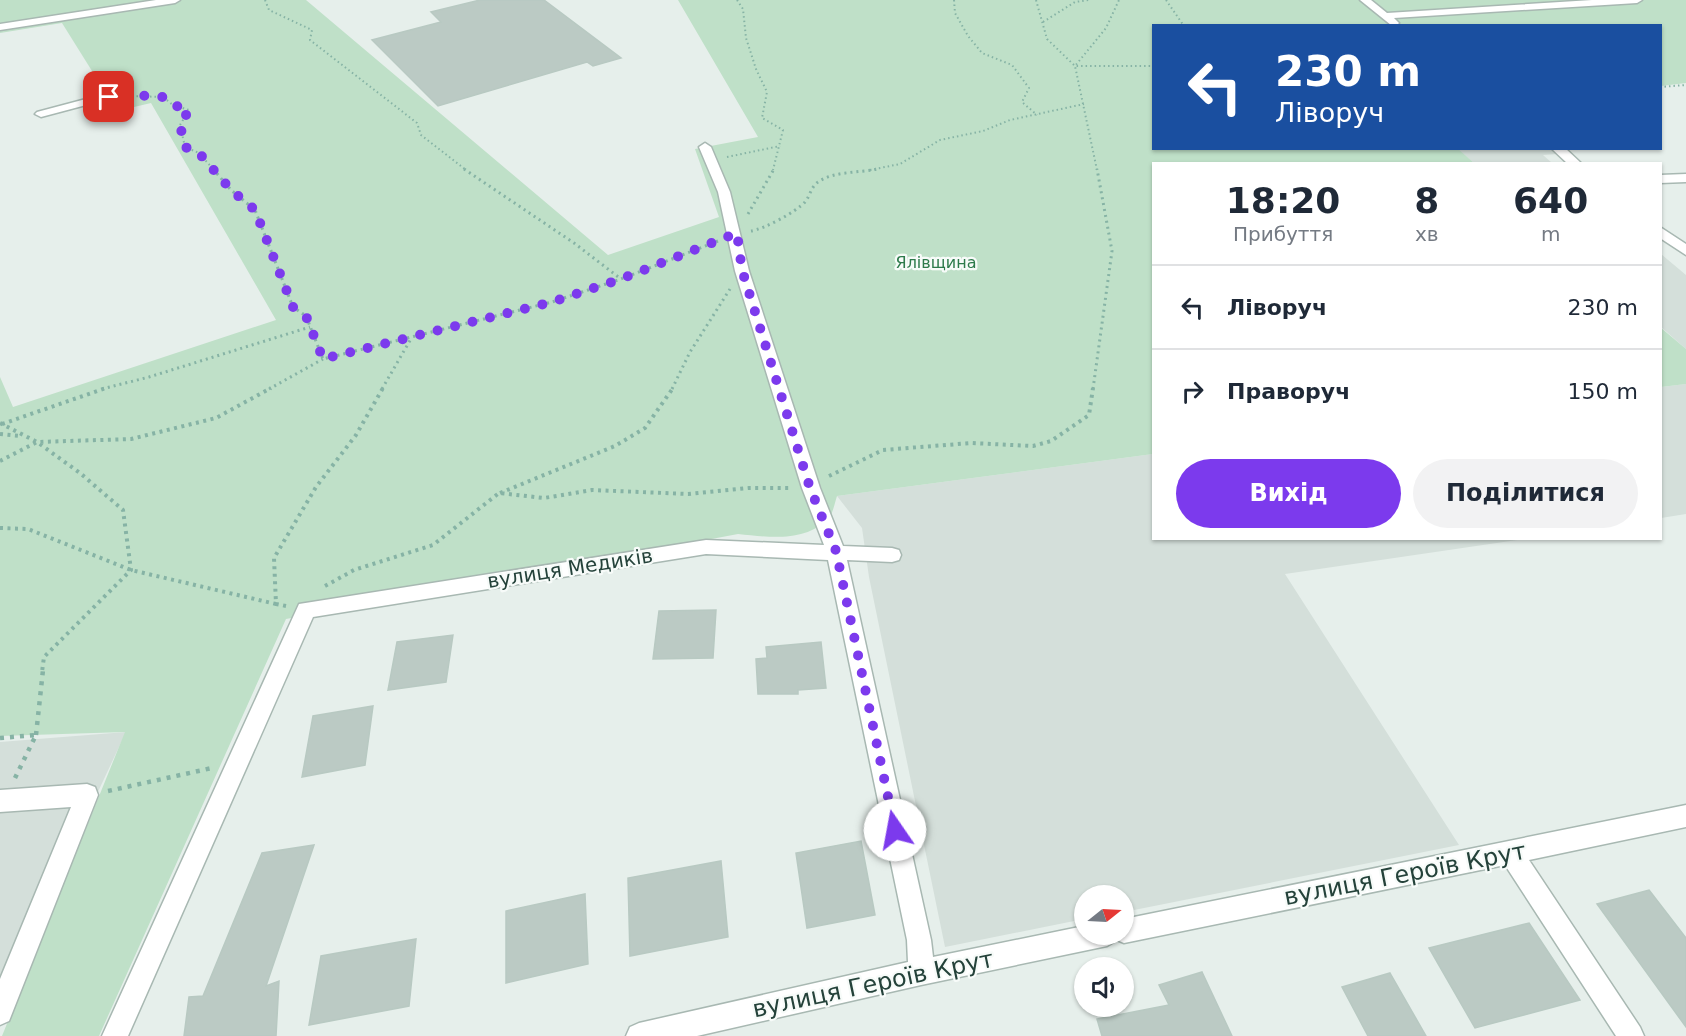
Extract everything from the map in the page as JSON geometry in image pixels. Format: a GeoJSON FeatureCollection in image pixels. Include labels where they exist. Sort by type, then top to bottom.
{"type":"FeatureCollection","features":[{"type":"Feature","properties":{"kind":"street"},"geometry":{"type":"LineString","coordinates":[[0,27],[175,0]]}},
{"type":"Feature","properties":{"kind":"street"},"geometry":{"type":"LineString","coordinates":[[1365,0],[1395,24]]}},
{"type":"Feature","properties":{"kind":"street"},"geometry":{"type":"LineString","coordinates":[[1385,16],[1637,0]]}},
{"type":"Feature","properties":{"kind":"street"},"geometry":{"type":"LineString","coordinates":[[40,114],[116,94]]}},
{"type":"Feature","properties":{"kind":"street"},"geometry":{"type":"LineString","coordinates":[[1559,150],[1574,162]]}},
{"type":"Feature","properties":{"kind":"street"},"geometry":{"type":"LineString","coordinates":[[708,154],[737,233],[742,270],[810,488],[836,551],[919,940],[921,972]]}},
{"type":"Feature","properties":{"kind":"street"},"geometry":{"type":"LineString","coordinates":[[1662,179],[1686,178]]}},
{"type":"Feature","properties":{"kind":"street"},"geometry":{"type":"LineString","coordinates":[[1662,233],[1686,251]]}},
{"type":"Feature","properties":{"kind":"street","name":"вулиця Медиків"},"geometry":{"type":"LineString","coordinates":[[306,610],[706,547],[892,555]]}},
{"type":"Feature","properties":{"kind":"street"},"geometry":{"type":"LineString","coordinates":[[116,1036],[306,610]]}},
{"type":"Feature","properties":{"kind":"street"},"geometry":{"type":"LineString","coordinates":[[0,1012],[87,795],[2,801]]}},
{"type":"Feature","properties":{"kind":"street","name":"вулиця Героїв Крут"},"geometry":{"type":"LineString","coordinates":[[1134,929],[1686,816]]}},
{"type":"Feature","properties":{"kind":"street"},"geometry":{"type":"LineString","coordinates":[[1511,853],[1631,1036]]}},
{"type":"Feature","properties":{"kind":"street","name":"вулиця Героїв Крут"},"geometry":{"type":"LineString","coordinates":[[639,1036],[921,972],[1074,941]]}},
{"type":"Feature","properties":{"kind":"path"},"geometry":{"type":"LineString","coordinates":[[265,0],[269,10],[312,30],[310,40],[417,123],[421,135],[480,181],[574,243],[621,279]]}},
{"type":"Feature","properties":{"kind":"path"},"geometry":{"type":"LineString","coordinates":[[737,0],[743,9],[746,38],[756,69],[767,92],[762,118],[783,130],[774,168],[737,233]]}},
{"type":"Feature","properties":{"kind":"path"},"geometry":{"type":"LineString","coordinates":[[954,0],[955,13],[968,36],[982,53],[1012,65],[1029,87],[1022,102],[1037,115]]}},
{"type":"Feature","properties":{"kind":"path"},"geometry":{"type":"LineString","coordinates":[[499,493],[544,498],[592,489],[688,494],[749,488],[810,488],[825,478],[883,450],[972,443],[1033,446],[1051,441],[1089,415],[1112,252],[1075,66],[1047,39],[1036,0]]}},
{"type":"Feature","properties":{"kind":"path"},"geometry":{"type":"LineString","coordinates":[[1042,22],[1075,2],[1089,0]]}},
{"type":"Feature","properties":{"kind":"path"},"geometry":{"type":"LineString","coordinates":[[1075,66],[1099,40],[1111,22],[1119,0]]}},
{"type":"Feature","properties":{"kind":"path"},"geometry":{"type":"LineString","coordinates":[[1166,0],[1183,24]]}},
{"type":"Feature","properties":{"kind":"path"},"geometry":{"type":"LineString","coordinates":[[1075,66],[1152,66]]}},
{"type":"Feature","properties":{"kind":"path"},"geometry":{"type":"LineString","coordinates":[[1662,87],[1686,85]]}},
{"type":"Feature","properties":{"kind":"path"},"geometry":{"type":"LineString","coordinates":[[116,94],[163,97],[173,105],[189,110],[180,125],[185,147],[199,153],[231,190],[255,210],[293,307],[306,316],[323,359]]}},
{"type":"Feature","properties":{"kind":"path"},"geometry":{"type":"LineString","coordinates":[[0,461],[37,442],[131,439],[216,418],[323,359],[552,302],[621,279],[737,233],[762,229],[804,203],[815,184],[831,175],[852,174],[900,164],[940,140],[983,131],[1010,120],[1084,104]]}},
{"type":"Feature","properties":{"kind":"path"},"geometry":{"type":"LineString","coordinates":[[708,154],[780,146]]}},
{"type":"Feature","properties":{"kind":"path"},"geometry":{"type":"LineString","coordinates":[[0,528],[28,530],[67,543],[131,570],[306,610],[313,593],[354,570],[433,544],[499,493],[615,446],[645,428],[669,395],[702,332],[742,270]]}},
{"type":"Feature","properties":{"kind":"path"},"geometry":{"type":"LineString","coordinates":[[1,424],[119,382],[149,377],[310,327]]}},
{"type":"Feature","properties":{"kind":"path"},"geometry":{"type":"LineString","coordinates":[[276,604],[274,558],[316,487],[356,435],[412,337]]}},
{"type":"Feature","properties":{"kind":"path"},"geometry":{"type":"LineString","coordinates":[[1,424],[37,442],[80,473],[123,510],[131,570]]}},
{"type":"Feature","properties":{"kind":"path"},"geometry":{"type":"LineString","coordinates":[[0,434],[24,436]]}},
{"type":"Feature","properties":{"kind":"path"},"geometry":{"type":"LineString","coordinates":[[2,801],[36,735],[44,657],[131,570]]}},
{"type":"Feature","properties":{"kind":"path"},"geometry":{"type":"LineString","coordinates":[[0,738],[36,735]]}},
{"type":"Feature","properties":{"kind":"path"},"geometry":{"type":"LineString","coordinates":[[87,795],[238,762]]}},
{"type":"Feature","properties":{"kind":"shaded area"},"geometry":{"type":"Polygon","coordinates":[[[1458,150],[1551,150],[1557,154],[1543,155],[1551,162],[1473,162],[1458,150]]]}},
{"type":"Feature","properties":{"kind":"shaded area"},"geometry":{"type":"Polygon","coordinates":[[[1662,255],[1686,275],[1686,349],[1662,328],[1662,255]]]}},
{"type":"Feature","properties":{"kind":"shaded area"},"geometry":{"type":"Polygon","coordinates":[[[1686,384],[1686,514],[1662,518],[1662,387],[1686,384]]]}},
{"type":"Feature","properties":{"kind":"shaded area"},"geometry":{"type":"Polygon","coordinates":[[[1152,454],[1152,540],[1517,540],[1285,574],[1459,845],[1134,910],[1134,885],[1074,885],[1074,921],[945,947],[869,577],[862,528],[837,496],[1152,454]]]}},
{"type":"Feature","properties":{"kind":"shaded area"},"geometry":{"type":"Polygon","coordinates":[[[126,732],[0,1001],[0,742],[126,732]]]}},
{"type":"Feature","properties":{"kind":"green space","name":"Ялівщина"},"geometry":{"type":"Polygon","coordinates":[[[0,0],[306,0],[608,255],[719,217],[695,149],[758,137],[678,0],[1686,0],[1686,83],[1662,86],[1662,24],[1152,24],[1152,150],[1459,150],[1473,162],[1152,162],[1152,454],[837,496],[829,518],[819,526],[798,535],[774,537],[738,534],[286,619],[99,1036],[2,1036],[125,732],[0,736],[0,377],[13,407],[276,320],[151,103],[117,111],[62,23],[0,33],[0,0]]]}},
{"type":"Feature","properties":{"kind":"green space"},"geometry":{"type":"Polygon","coordinates":[[[1662,329],[1686,349],[1686,384],[1662,387],[1662,329]]]}},
{"type":"Feature","properties":{"kind":"building"},"geometry":{"type":"Polygon","coordinates":[[[480,0],[544,0],[621,58],[593,66],[587,62],[438,106],[372,40],[441,22],[431,12],[480,0]]]}},
{"type":"Feature","properties":{"kind":"building"},"geometry":{"type":"Polygon","coordinates":[[[716,610],[713,658],[653,659],[659,611],[716,610]]]}},
{"type":"Feature","properties":{"kind":"building"},"geometry":{"type":"Polygon","coordinates":[[[453,635],[446,682],[388,690],[397,642],[453,635]]]}},
{"type":"Feature","properties":{"kind":"building"},"geometry":{"type":"Polygon","coordinates":[[[821,642],[826,688],[798,690],[798,694],[758,694],[756,659],[767,658],[766,647],[821,642]]]}},
{"type":"Feature","properties":{"kind":"building"},"geometry":{"type":"Polygon","coordinates":[[[373,706],[365,765],[302,777],[313,716],[373,706]]]}},
{"type":"Feature","properties":{"kind":"building"},"geometry":{"type":"Polygon","coordinates":[[[861,841],[875,915],[807,928],[796,853],[861,841]]]}},
{"type":"Feature","properties":{"kind":"building"},"geometry":{"type":"Polygon","coordinates":[[[314,845],[266,986],[279,981],[276,1036],[184,1036],[189,997],[203,996],[262,853],[314,845]]]}},
{"type":"Feature","properties":{"kind":"building"},"geometry":{"type":"Polygon","coordinates":[[[721,861],[728,937],[630,956],[628,878],[721,861]]]}},
{"type":"Feature","properties":{"kind":"building"},"geometry":{"type":"Polygon","coordinates":[[[1649,890],[1686,938],[1686,1027],[1597,904],[1649,890]]]}},
{"type":"Feature","properties":{"kind":"building"},"geometry":{"type":"Polygon","coordinates":[[[585,894],[588,964],[506,983],[506,911],[585,894]]]}},
{"type":"Feature","properties":{"kind":"building"},"geometry":{"type":"Polygon","coordinates":[[[1529,923],[1580,1000],[1475,1028],[1429,948],[1529,923]]]}},
{"type":"Feature","properties":{"kind":"building"},"geometry":{"type":"Polygon","coordinates":[[[416,939],[409,1006],[309,1025],[321,956],[416,939]]]}},
{"type":"Feature","properties":{"kind":"building"},"geometry":{"type":"Polygon","coordinates":[[[1202,972],[1232,1036],[1102,1036],[1097,1019],[1134,1017],[1134,1012],[1169,1005],[1159,985],[1202,972]]]}},
{"type":"Feature","properties":{"kind":"building"},"geometry":{"type":"Polygon","coordinates":[[[1390,973],[1426,1036],[1368,1036],[1342,987],[1390,973]]]}},
{"type":"Feature","properties":{"kind":"route"},"geometry":{"type":"LineString","coordinates":[[109,97],[116,94],[144,98],[163,97],[173,105],[189,110],[180,125],[185,147],[199,153],[231,190],[255,210],[293,307],[306,316],[323,359],[552,302],[680,257],[737,233],[742,270],[810,488],[836,551],[895,830]]}}]}
